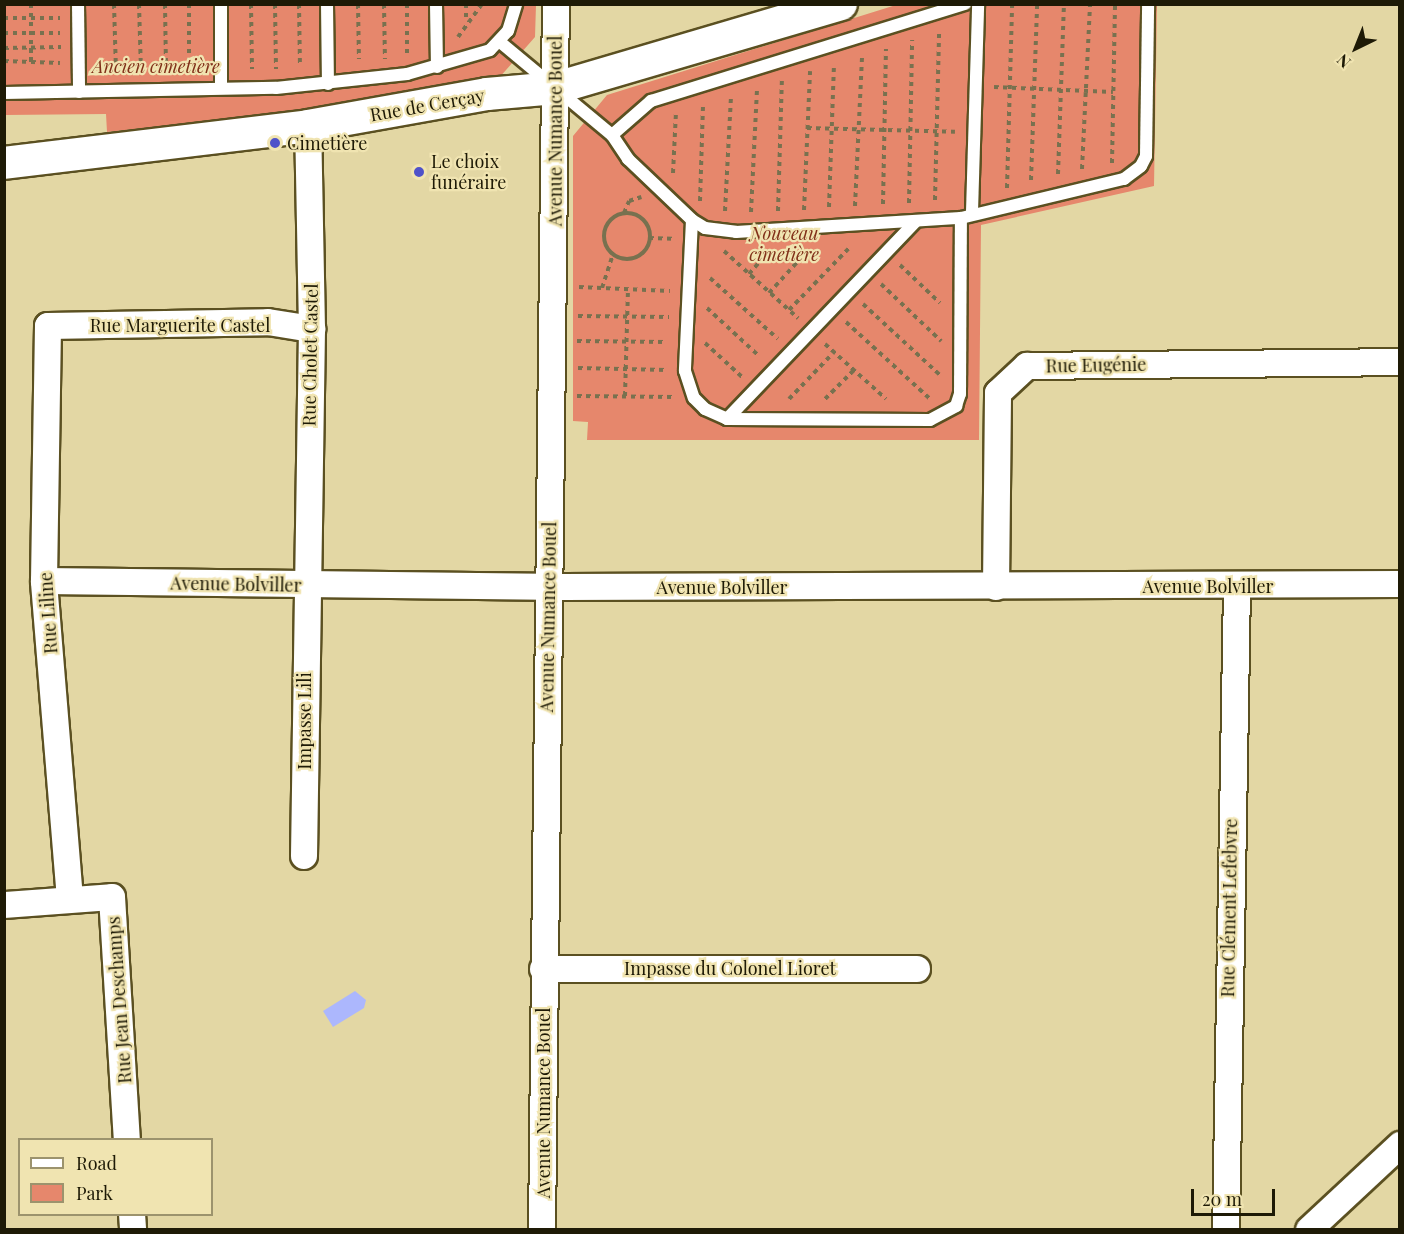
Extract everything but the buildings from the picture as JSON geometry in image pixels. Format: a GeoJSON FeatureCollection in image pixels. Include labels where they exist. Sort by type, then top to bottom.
{"type":"FeatureCollection","features":[{"type":"Feature","properties":{"kind":"street","name":"Avenue Numance Bouel"},"geometry":{"type":"LineString","coordinates":[[542,1230],[543,969],[556,4]]}},
{"type":"Feature","properties":{"kind":"street","name":"Rue de Cerçay"},"geometry":{"type":"LineString","coordinates":[[4,163],[308,126],[487,94],[556,88],[841,4]]}},
{"type":"Feature","properties":{"kind":"street","name":"Rue Cholet Castel"},"geometry":{"type":"LineString","coordinates":[[305,585],[312,329],[308,126]]}},
{"type":"Feature","properties":{"kind":"street","name":"Rue Marguerite Castel"},"geometry":{"type":"LineString","coordinates":[[48,326],[268,322],[312,329]]}},
{"type":"Feature","properties":{"kind":"street","name":"Rue Liline"},"geometry":{"type":"LineString","coordinates":[[48,326],[44,581],[70,899]]}},
{"type":"Feature","properties":{"kind":"street","name":"Rue Eugénie"},"geometry":{"type":"LineString","coordinates":[[996,587],[998,393],[1027,366],[1400,362]]}},
{"type":"Feature","properties":{"kind":"street","name":"Avenue Bolviller"},"geometry":{"type":"LineString","coordinates":[[44,581],[548,587],[1400,584]]}},
{"type":"Feature","properties":{"kind":"street","name":"Impasse Lili"},"geometry":{"type":"LineString","coordinates":[[304,856],[305,585]]}},
{"type":"Feature","properties":{"kind":"street","name":"Rue Clément Lefebvre"},"geometry":{"type":"LineString","coordinates":[[1226,1230],[1237,586]]}},
{"type":"Feature","properties":{"kind":"street","name":"Rue Jean Deschamps"},"geometry":{"type":"LineString","coordinates":[[4,905],[112,897],[128,1138]]}},
{"type":"Feature","properties":{"kind":"street","name":"Impasse du Colonel Lioret"},"geometry":{"type":"LineString","coordinates":[[543,969],[917,969]]}},
{"type":"Feature","properties":{"kind":"street"},"geometry":{"type":"LineString","coordinates":[[1309,1230],[1400,1145]]}},
{"type":"Feature","properties":{"kind":"lane"},"geometry":{"type":"LineString","coordinates":[[78,4],[79,92]]}},
{"type":"Feature","properties":{"kind":"lane"},"geometry":{"type":"LineString","coordinates":[[221,4],[221,88]]}},
{"type":"Feature","properties":{"kind":"lane"},"geometry":{"type":"LineString","coordinates":[[327,4],[328,84]]}},
{"type":"Feature","properties":{"kind":"lane"},"geometry":{"type":"LineString","coordinates":[[436,4],[437,67]]}},
{"type":"Feature","properties":{"kind":"lane"},"geometry":{"type":"LineString","coordinates":[[4,93],[276,88],[407,74],[458,63],[500,42],[516,4]]}},
{"type":"Feature","properties":{"kind":"lane"},"geometry":{"type":"LineString","coordinates":[[612,135],[630,115],[677,93],[965,4]]}},
{"type":"Feature","properties":{"kind":"lane"},"geometry":{"type":"LineString","coordinates":[[696,222],[691,261],[685,371],[694,398],[727,419],[930,420],[946,414],[960,394],[960,322],[966,215],[974,133],[978,4]]}},
{"type":"Feature","properties":{"kind":"lane"},"geometry":{"type":"LineString","coordinates":[[500,42],[612,135],[671,201],[696,222],[724,231],[803,228],[966,215],[1112,181],[1136,173],[1146,156],[1148,4]]}},
{"type":"Feature","properties":{"kind":"lane"},"geometry":{"type":"LineString","coordinates":[[727,419],[832,310],[912,221]]}},
{"type":"Feature","properties":{"kind":"path"},"geometry":{"type":"LineString","coordinates":[[31,4],[31,62]]}},
{"type":"Feature","properties":{"kind":"path"},"geometry":{"type":"LineString","coordinates":[[114,4],[116,92]]}},
{"type":"Feature","properties":{"kind":"path"},"geometry":{"type":"LineString","coordinates":[[139,4],[141,91]]}},
{"type":"Feature","properties":{"kind":"path"},"geometry":{"type":"LineString","coordinates":[[165,4],[166,90]]}},
{"type":"Feature","properties":{"kind":"path"},"geometry":{"type":"LineString","coordinates":[[189,4],[189,89]]}},
{"type":"Feature","properties":{"kind":"path"},"geometry":{"type":"LineString","coordinates":[[251,4],[252,88]]}},
{"type":"Feature","properties":{"kind":"path"},"geometry":{"type":"LineString","coordinates":[[275,4],[276,88]]}},
{"type":"Feature","properties":{"kind":"path"},"geometry":{"type":"LineString","coordinates":[[299,4],[300,86]]}},
{"type":"Feature","properties":{"kind":"path"},"geometry":{"type":"LineString","coordinates":[[358,4],[360,80]]}},
{"type":"Feature","properties":{"kind":"path"},"geometry":{"type":"LineString","coordinates":[[384,4],[385,77]]}},
{"type":"Feature","properties":{"kind":"path"},"geometry":{"type":"LineString","coordinates":[[406,4],[407,74]]}},
{"type":"Feature","properties":{"kind":"path"},"geometry":{"type":"LineString","coordinates":[[458,63],[456,45],[466,20],[466,4]]}},
{"type":"Feature","properties":{"kind":"path"},"geometry":{"type":"LineString","coordinates":[[466,20],[482,4]]}},
{"type":"Feature","properties":{"kind":"path"},"geometry":{"type":"LineString","coordinates":[[1006,204],[1012,4]]}},
{"type":"Feature","properties":{"kind":"path"},"geometry":{"type":"LineString","coordinates":[[1031,199],[1037,4]]}},
{"type":"Feature","properties":{"kind":"path"},"geometry":{"type":"LineString","coordinates":[[1058,193],[1064,4]]}},
{"type":"Feature","properties":{"kind":"path"},"geometry":{"type":"LineString","coordinates":[[1081,188],[1090,4]]}},
{"type":"Feature","properties":{"kind":"path"},"geometry":{"type":"LineString","coordinates":[[1112,181],[1115,4]]}},
{"type":"Feature","properties":{"kind":"path"},"geometry":{"type":"LineString","coordinates":[[934,219],[940,12]]}},
{"type":"Feature","properties":{"kind":"path"},"geometry":{"type":"LineString","coordinates":[[4,18],[61,18]]}},
{"type":"Feature","properties":{"kind":"path"},"geometry":{"type":"LineString","coordinates":[[912,221],[910,131],[913,21]]}},
{"type":"Feature","properties":{"kind":"path"},"geometry":{"type":"LineString","coordinates":[[882,223],[886,29]]}},
{"type":"Feature","properties":{"kind":"path"},"geometry":{"type":"LineString","coordinates":[[4,33],[61,33]]}},
{"type":"Feature","properties":{"kind":"path"},"geometry":{"type":"LineString","coordinates":[[789,310],[865,231],[860,224],[859,129],[863,36]]}},
{"type":"Feature","properties":{"kind":"path"},"geometry":{"type":"LineString","coordinates":[[829,226],[834,45]]}},
{"type":"Feature","properties":{"kind":"path"},"geometry":{"type":"LineString","coordinates":[[4,48],[62,46]]}},
{"type":"Feature","properties":{"kind":"path"},"geometry":{"type":"LineString","coordinates":[[803,228],[811,52]]}},
{"type":"Feature","properties":{"kind":"path"},"geometry":{"type":"LineString","coordinates":[[4,61],[61,63]]}},
{"type":"Feature","properties":{"kind":"path"},"geometry":{"type":"LineString","coordinates":[[778,229],[783,61]]}},
{"type":"Feature","properties":{"kind":"path"},"geometry":{"type":"LineString","coordinates":[[750,231],[758,68]]}},
{"type":"Feature","properties":{"kind":"path"},"geometry":{"type":"LineString","coordinates":[[724,231],[732,76]]}},
{"type":"Feature","properties":{"kind":"path"},"geometry":{"type":"LineString","coordinates":[[696,222],[704,85]]}},
{"type":"Feature","properties":{"kind":"path"},"geometry":{"type":"LineString","coordinates":[[975,86],[1113,92]]}},
{"type":"Feature","properties":{"kind":"path"},"geometry":{"type":"LineString","coordinates":[[671,201],[677,93]]}},
{"type":"Feature","properties":{"kind":"path"},"geometry":{"type":"LineString","coordinates":[[807,128],[974,133]]}},
{"type":"Feature","properties":{"kind":"path"},"geometry":{"type":"LineString","coordinates":[[602,288],[613,254],[604,239],[608,221],[624,213],[641,217],[650,233],[645,250],[630,259],[613,254]]}},
{"type":"Feature","properties":{"kind":"path"},"geometry":{"type":"LineString","coordinates":[[769,293],[815,242]]}},
{"type":"Feature","properties":{"kind":"path"},"geometry":{"type":"LineString","coordinates":[[749,274],[775,245]]}},
{"type":"Feature","properties":{"kind":"path"},"geometry":{"type":"LineString","coordinates":[[886,252],[960,322]]}},
{"type":"Feature","properties":{"kind":"path"},"geometry":{"type":"LineString","coordinates":[[691,261],[792,351]]}},
{"type":"Feature","properties":{"kind":"path"},"geometry":{"type":"LineString","coordinates":[[867,272],[961,359]]}},
{"type":"Feature","properties":{"kind":"path"},"geometry":{"type":"LineString","coordinates":[[577,296],[577,286],[690,292],[774,370]]}},
{"type":"Feature","properties":{"kind":"path"},"geometry":{"type":"LineString","coordinates":[[625,396],[627,289]]}},
{"type":"Feature","properties":{"kind":"path"},"geometry":{"type":"LineString","coordinates":[[849,291],[960,394]]}},
{"type":"Feature","properties":{"kind":"path"},"geometry":{"type":"LineString","coordinates":[[577,306],[577,324]]}},
{"type":"Feature","properties":{"kind":"path"},"geometry":{"type":"LineString","coordinates":[[832,310],[946,414]]}},
{"type":"Feature","properties":{"kind":"path"},"geometry":{"type":"LineString","coordinates":[[577,316],[627,316],[688,322],[755,390]]}},
{"type":"Feature","properties":{"kind":"path"},"geometry":{"type":"LineString","coordinates":[[576,350],[577,333]]}},
{"type":"Feature","properties":{"kind":"path"},"geometry":{"type":"LineString","coordinates":[[577,341],[687,343]]}},
{"type":"Feature","properties":{"kind":"path"},"geometry":{"type":"LineString","coordinates":[[769,419],[834,352]]}},
{"type":"Feature","properties":{"kind":"path"},"geometry":{"type":"LineString","coordinates":[[576,359],[576,378]]}},
{"type":"Feature","properties":{"kind":"path"},"geometry":{"type":"LineString","coordinates":[[576,368],[685,371]]}},
{"type":"Feature","properties":{"kind":"path"},"geometry":{"type":"LineString","coordinates":[[805,419],[854,370]]}},
{"type":"Feature","properties":{"kind":"path"},"geometry":{"type":"LineString","coordinates":[[576,387],[576,396],[694,398]]}},
{"type":"Feature","properties":{"kind":"green space","name":"Ancien cimetière"},"geometry":{"type":"Polygon","coordinates":[[[4,5],[536,5],[535,37],[498,79],[348,106],[107,132],[106,114],[5,115],[4,5]]]}},
{"type":"Feature","properties":{"kind":"green space","name":"Nouveau cimetière"},"geometry":{"type":"Polygon","coordinates":[[[896,5],[1157,5],[1154,186],[981,225],[979,440],[587,440],[588,422],[573,421],[573,136],[607,95],[896,5]]]}},
{"type":"Feature","properties":{"kind":"water"},"geometry":{"type":"Polygon","coordinates":[[[355,991],[366,1000],[364,1008],[333,1027],[323,1011],[355,991]]]}},
{"type":"Feature","properties":{"kind":"place","name":"Cimetière"},"geometry":{"type":"Point","coordinates":[275,143]}},
{"type":"Feature","properties":{"kind":"place","name":"Le choix funéraire"},"geometry":{"type":"Point","coordinates":[419,172]}}]}
